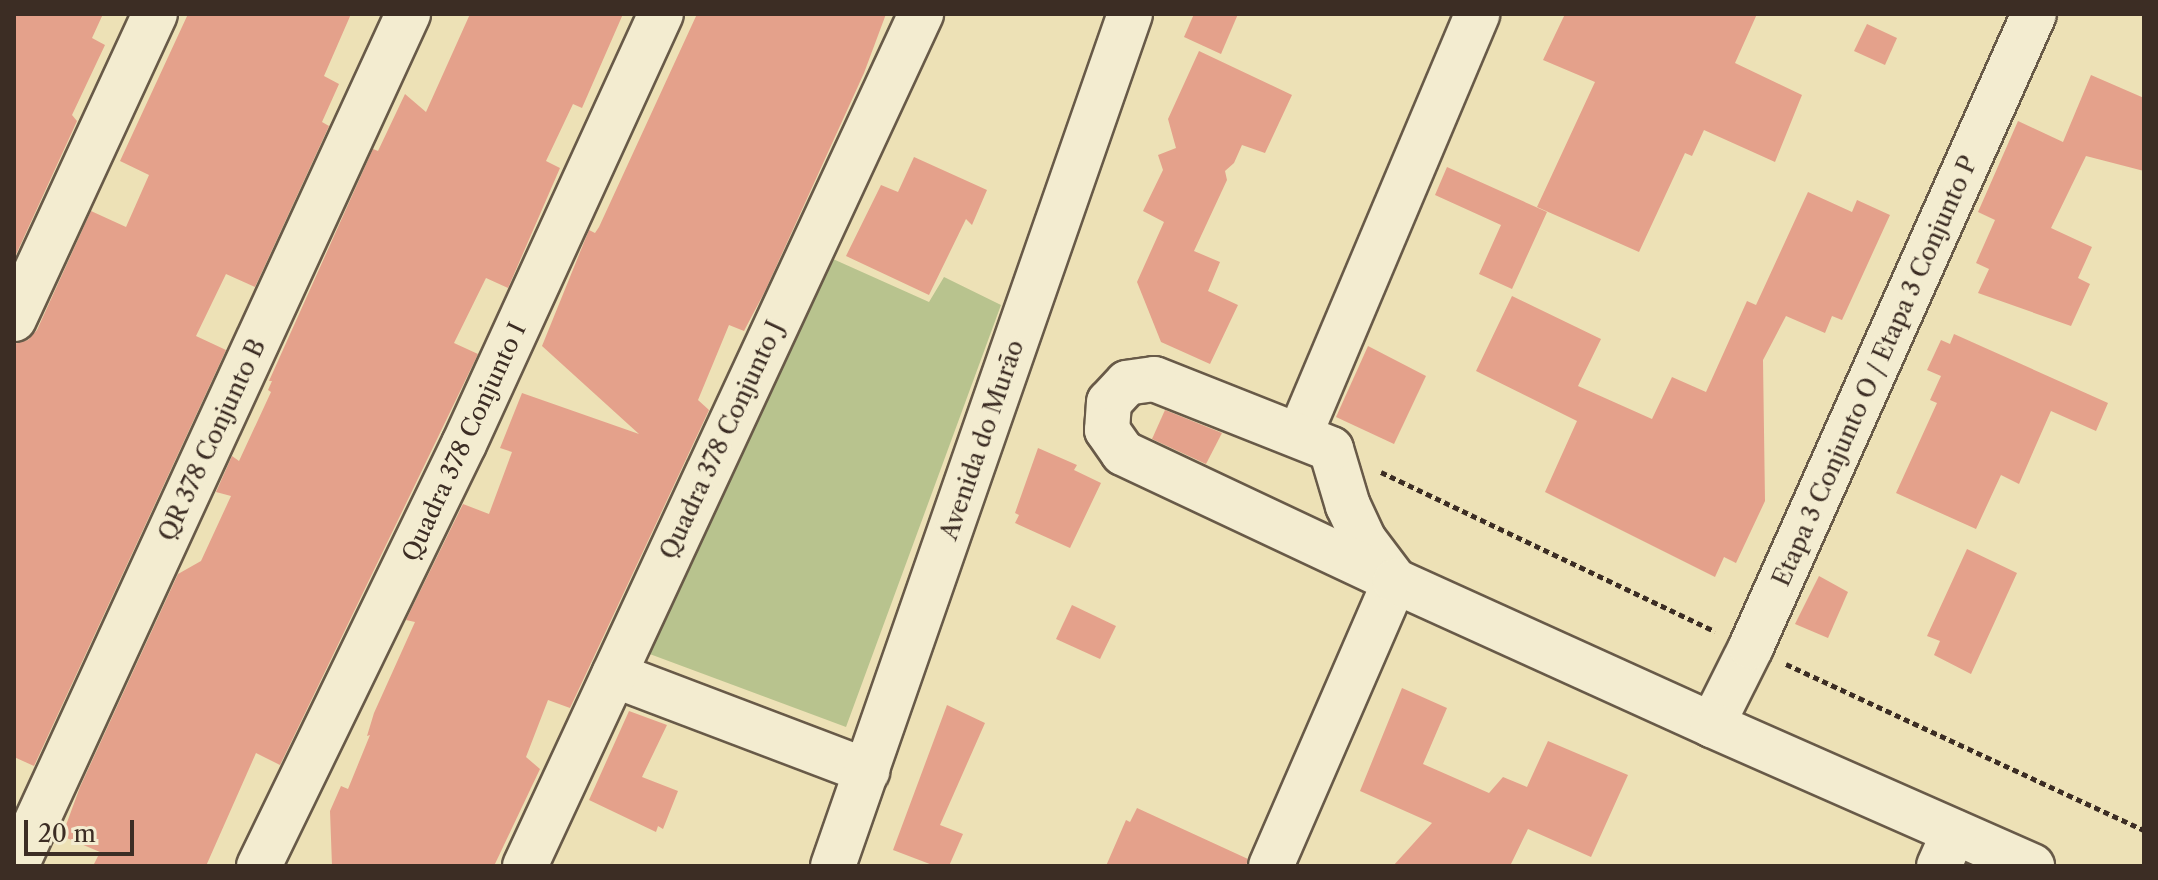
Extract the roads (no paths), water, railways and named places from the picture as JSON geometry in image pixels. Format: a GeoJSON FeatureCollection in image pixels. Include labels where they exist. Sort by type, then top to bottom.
{"type":"FeatureCollection","features":[{"type":"Feature","properties":{"kind":"street"},"geometry":{"type":"LineString","coordinates":[[14,319],[155,14]]}},
{"type":"Feature","properties":{"kind":"street","name":"QR 378 Conjunto B"},"geometry":{"type":"LineString","coordinates":[[16,866],[408,14]]}},
{"type":"Feature","properties":{"kind":"street","name":"Quadra 378 Conjunto I"},"geometry":{"type":"LineString","coordinates":[[259,866],[464,444],[661,14]]}},
{"type":"Feature","properties":{"kind":"street","name":"Quadra 378 Conjunto J"},"geometry":{"type":"LineString","coordinates":[[525,866],[921,14]]}},
{"type":"Feature","properties":{"kind":"street"},"geometry":{"type":"LineString","coordinates":[[1300,434],[1477,14]]}},
{"type":"Feature","properties":{"kind":"street","name":"Etapa 3 Conjunto O / Etapa 3 Conjunto P"},"geometry":{"type":"LineString","coordinates":[[1712,725],[1751,647],[2034,14]]}},
{"type":"Feature","properties":{"kind":"street","name":"Avenida do Murão"},"geometry":{"type":"LineString","coordinates":[[833,866],[1123,19]]}},
{"type":"Feature","properties":{"kind":"street"},"geometry":{"type":"LineString","coordinates":[[1395,581],[1364,540],[1348,506],[1331,449],[1300,434],[1154,379],[1127,383],[1109,402],[1107,430],[1123,453],[1395,581],[1712,725],[1947,849],[2032,866]]}},
{"type":"Feature","properties":{"kind":"street"},"geometry":{"type":"LineString","coordinates":[[1271,866],[1395,581]]}},
{"type":"Feature","properties":{"kind":"street"},"geometry":{"type":"LineString","coordinates":[[614,675],[867,771]]}}]}
